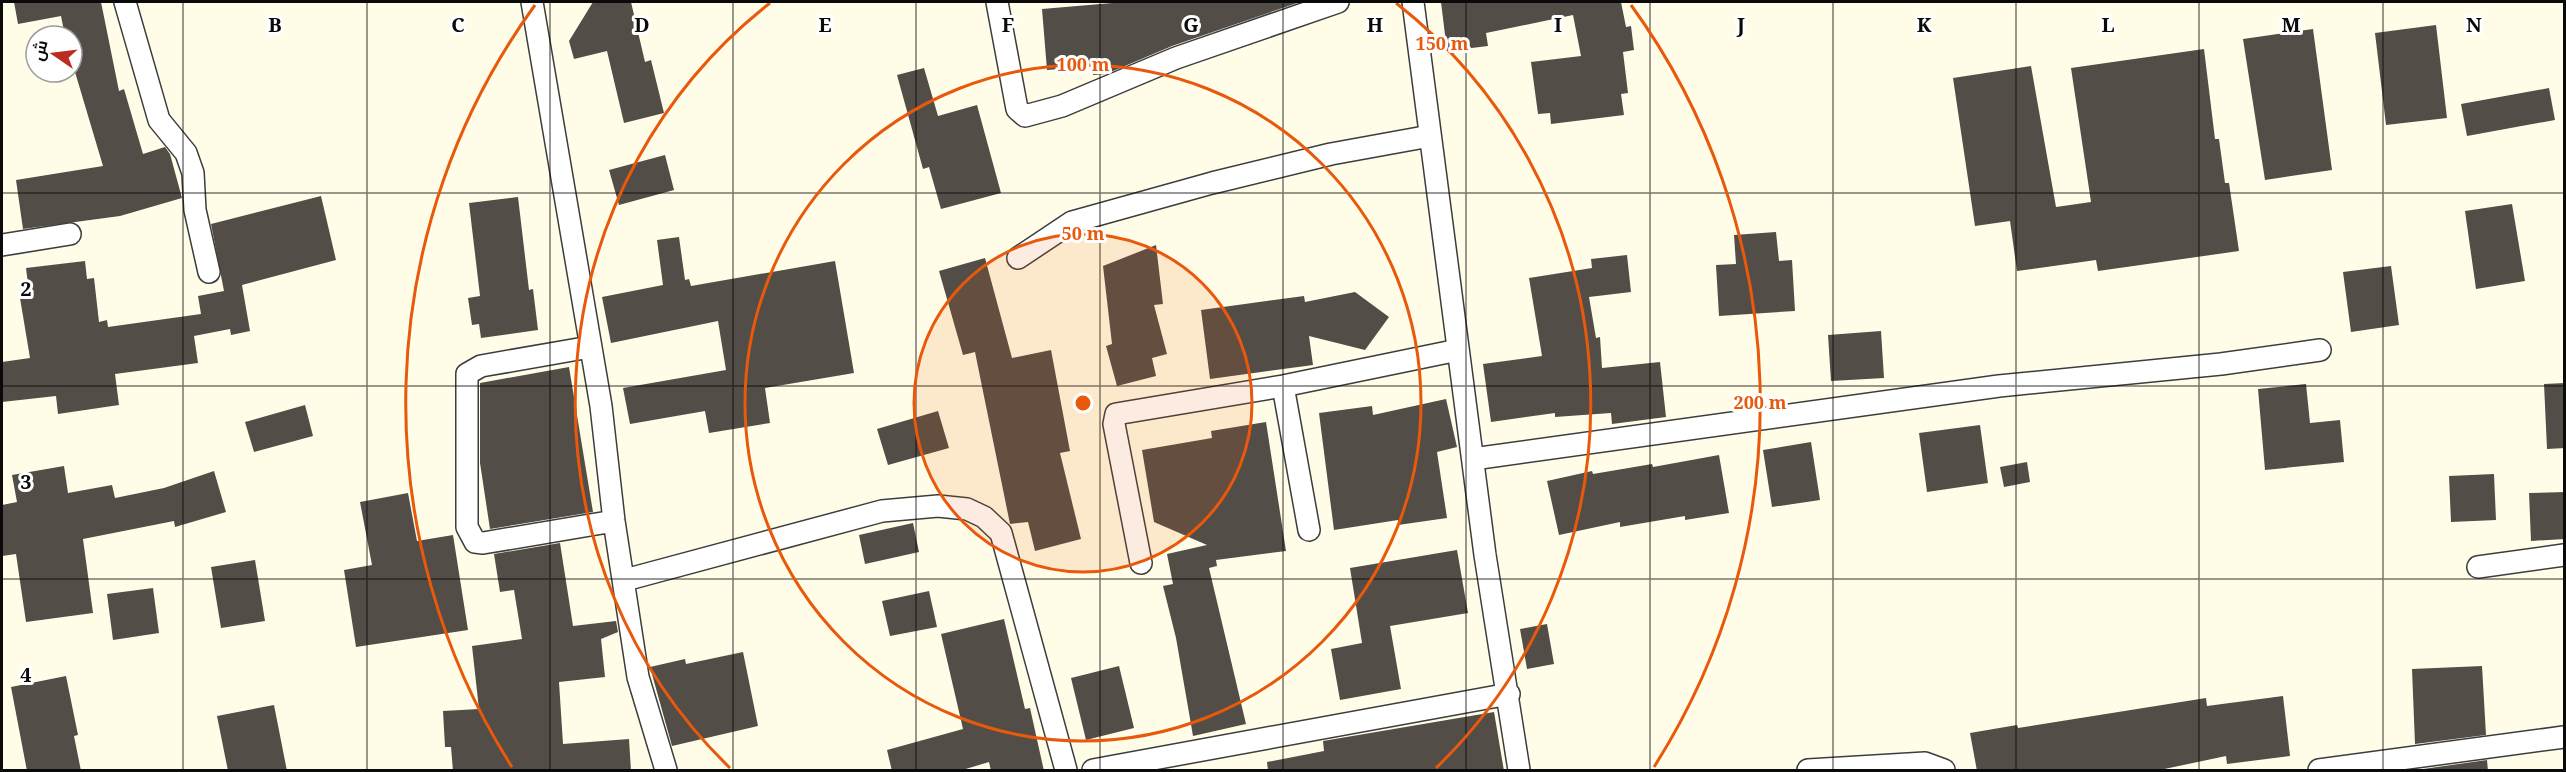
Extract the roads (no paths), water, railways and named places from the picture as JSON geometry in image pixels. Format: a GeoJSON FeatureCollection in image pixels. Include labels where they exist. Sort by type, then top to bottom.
{"type":"FeatureCollection","features":[{"type":"Feature","properties":{"kind":"street"},"geometry":{"type":"LineString","coordinates":[[126,2],[159,120],[186,153],[193,173],[195,210],[209,272]]}},
{"type":"Feature","properties":{"kind":"street"},"geometry":{"type":"LineString","coordinates":[[532,2],[601,406],[614,520],[625,580],[638,677],[666,771]]}},
{"type":"Feature","properties":{"kind":"street"},"geometry":{"type":"LineString","coordinates":[[998,2],[1017,109],[1025,116],[1062,106],[1176,58],[1338,2]]}},
{"type":"Feature","properties":{"kind":"street"},"geometry":{"type":"LineString","coordinates":[[1413,2],[1485,555],[1509,694],[1519,771]]}},
{"type":"Feature","properties":{"kind":"street"},"geometry":{"type":"LineString","coordinates":[[1018,258],[1072,222],[1212,183],[1299,162],[1430,136]]}},
{"type":"Feature","properties":{"kind":"street"},"geometry":{"type":"LineString","coordinates":[[2,245],[70,234]]}},
{"type":"Feature","properties":{"kind":"street"},"geometry":{"type":"LineString","coordinates":[[590,347],[481,366],[467,375],[467,527],[475,542],[483,543],[614,520]]}},
{"type":"Feature","properties":{"kind":"street"},"geometry":{"type":"LineString","coordinates":[[1141,563],[1114,424],[1116,414],[1283,386],[1458,350]]}},
{"type":"Feature","properties":{"kind":"street"},"geometry":{"type":"LineString","coordinates":[[1473,459],[1999,386],[2222,364],[2320,350]]}},
{"type":"Feature","properties":{"kind":"street"},"geometry":{"type":"LineString","coordinates":[[1283,386],[1309,530]]}},
{"type":"Feature","properties":{"kind":"street"},"geometry":{"type":"LineString","coordinates":[[625,580],[882,511],[938,506],[967,509],[984,518],[1002,533],[1066,771]]}},
{"type":"Feature","properties":{"kind":"street"},"geometry":{"type":"LineString","coordinates":[[2478,567],[2565,555]]}},
{"type":"Feature","properties":{"kind":"street"},"geometry":{"type":"LineString","coordinates":[[1093,771],[1509,694]]}},
{"type":"Feature","properties":{"kind":"street"},"geometry":{"type":"LineString","coordinates":[[2319,771],[2565,737]]}},
{"type":"Feature","properties":{"kind":"street"},"geometry":{"type":"LineString","coordinates":[[1808,771],[1925,762],[1944,771]]}}]}
